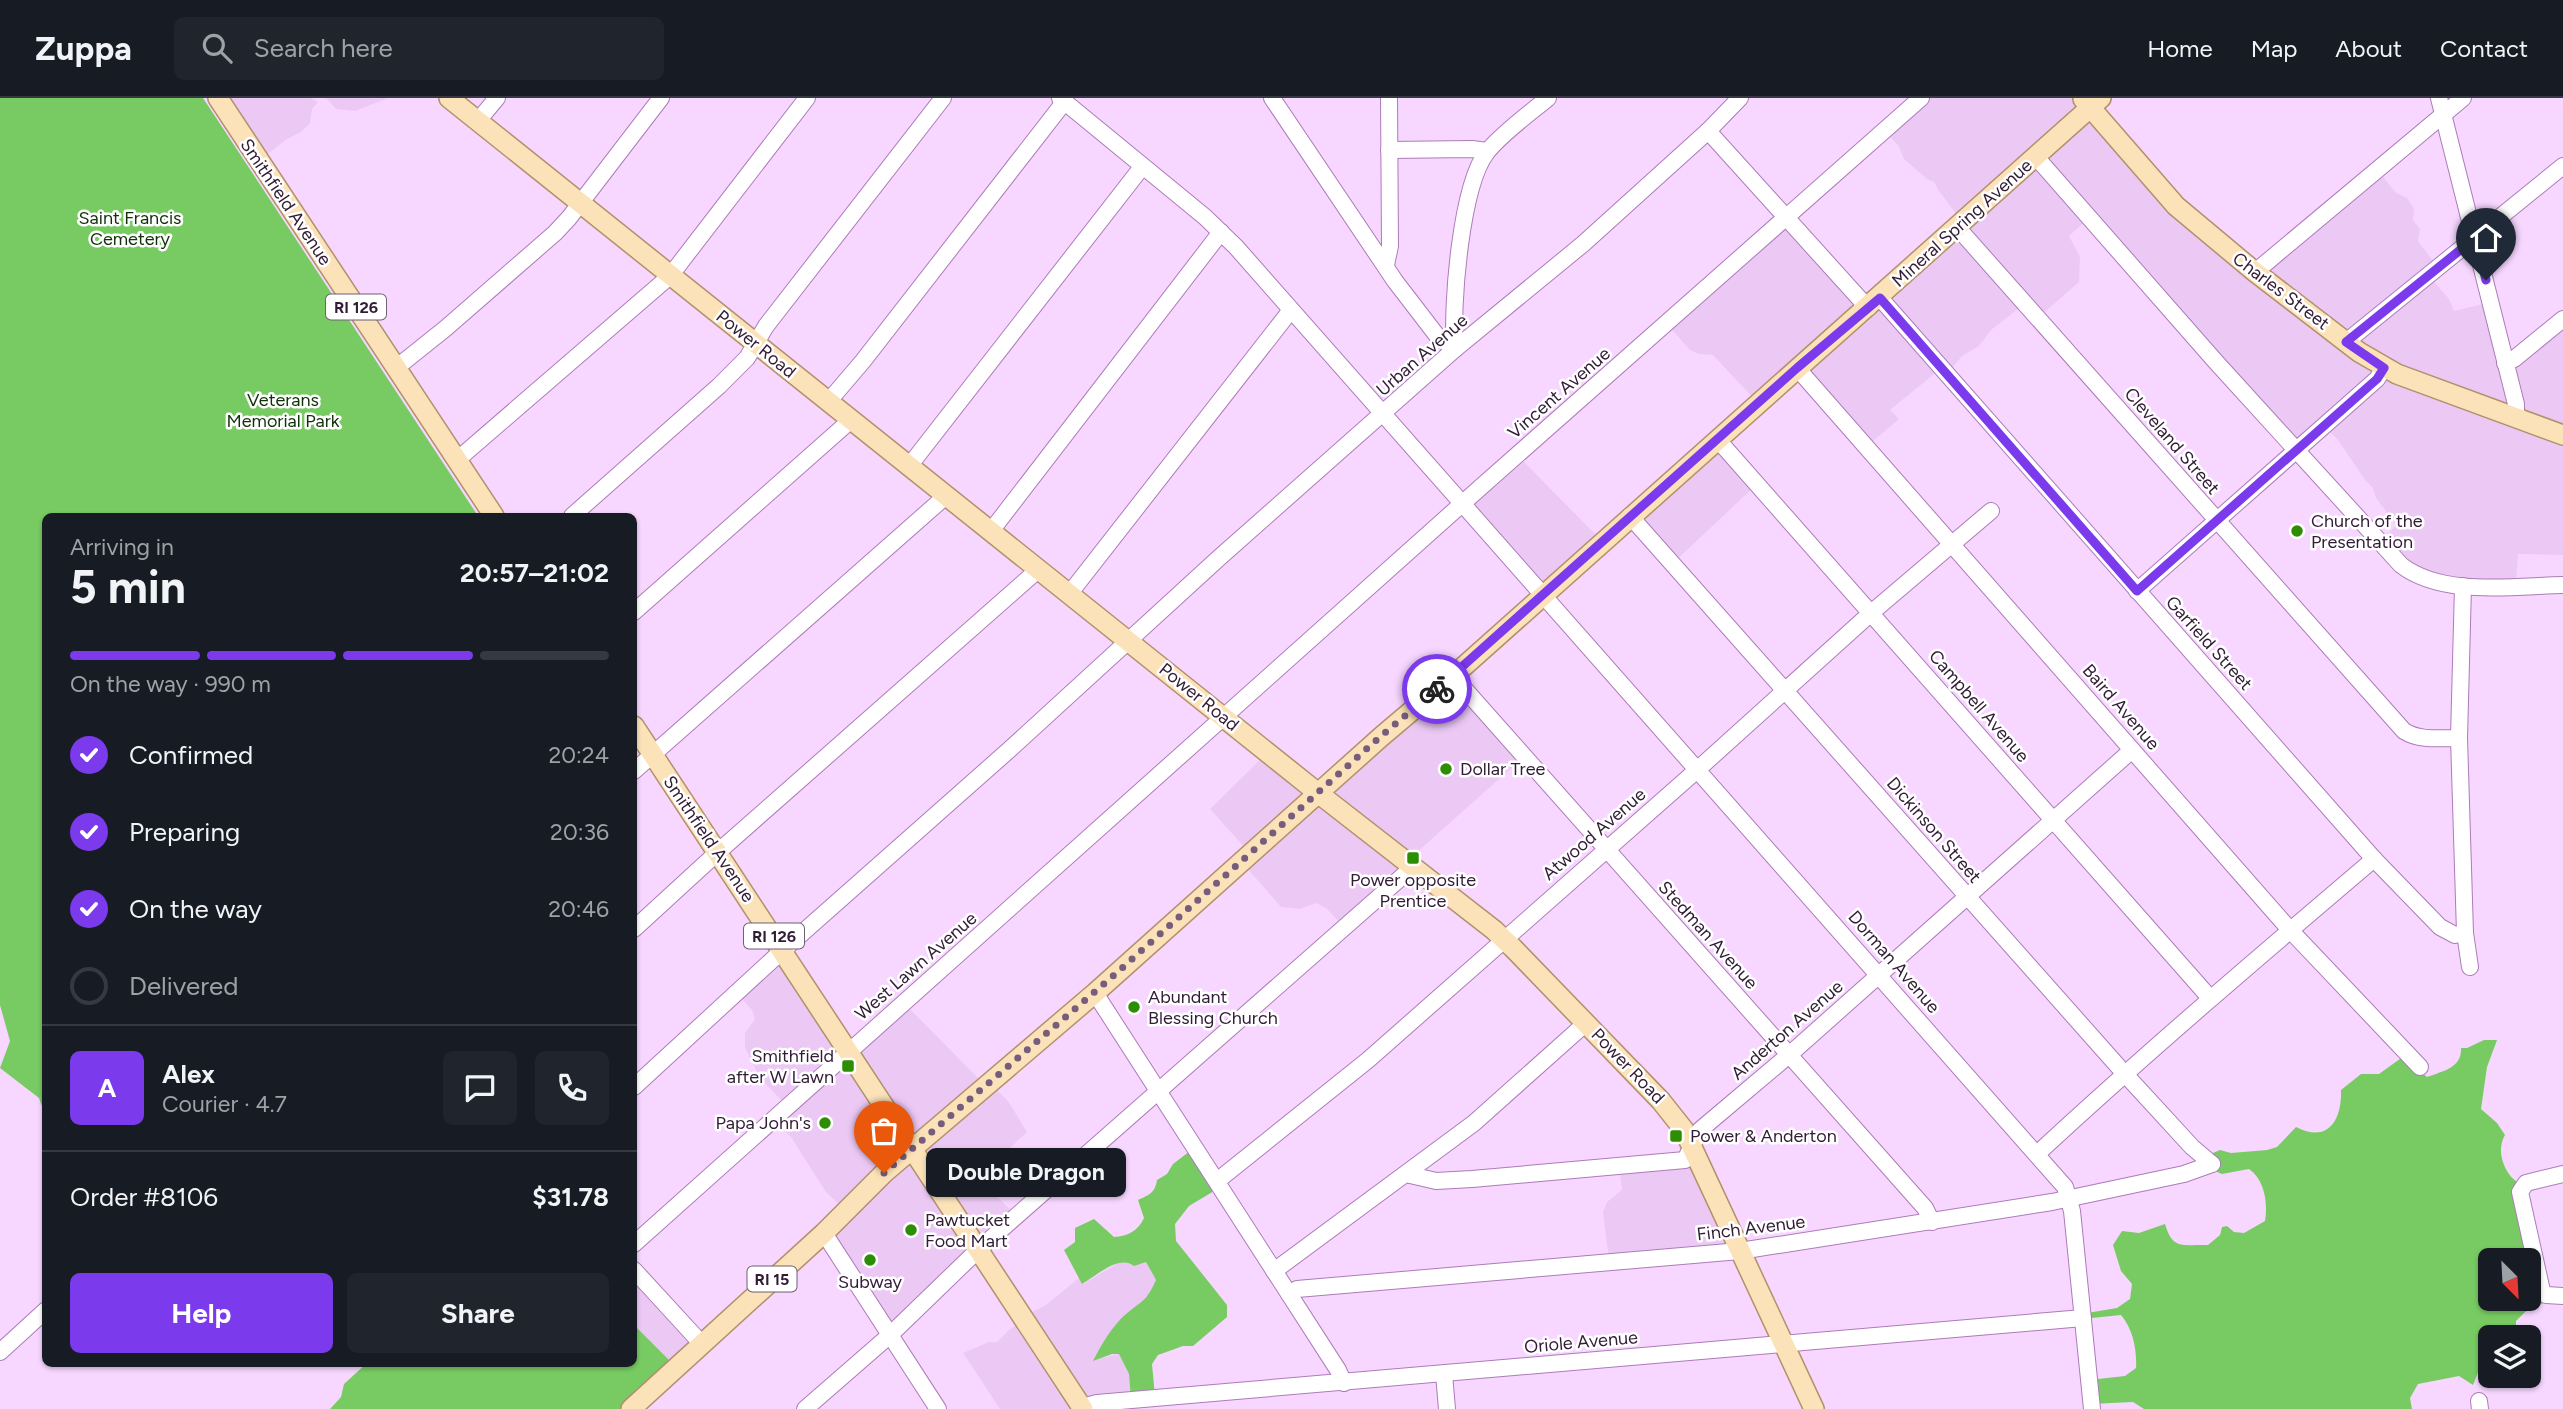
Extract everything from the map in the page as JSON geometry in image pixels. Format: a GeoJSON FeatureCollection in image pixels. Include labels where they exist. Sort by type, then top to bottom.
{"type":"FeatureCollection","features":[{"type":"Feature","properties":{"kind":"main road","name":"Smithfield Avenue"},"geometry":{"type":"LineString","coordinates":[[218,98],[492,513]]}},
{"type":"Feature","properties":{"kind":"main road","name":"Power Road"},"geometry":{"type":"LineString","coordinates":[[449,98],[1503,939],[1661,1101],[1684,1130],[1814,1409]]}},
{"type":"Feature","properties":{"kind":"main road","name":"Mineral Spring Avenue"},"geometry":{"type":"LineString","coordinates":[[631,1409],[824,1233],[913,1147],[1094,993],[1797,368],[1874,303],[2036,157],[2091,101]]}},
{"type":"Feature","properties":{"kind":"main road","name":"Charles Street"},"geometry":{"type":"LineString","coordinates":[[2091,101],[2176,206],[2255,272],[2346,342],[2384,368],[2563,435]]}},
{"type":"Feature","properties":{"kind":"main road","name":"Smithfield Avenue"},"geometry":{"type":"LineString","coordinates":[[637,730],[1083,1408]]}},
{"type":"Feature","properties":{"kind":"street"},"geometry":{"type":"LineString","coordinates":[[477,122],[497,98]]}},
{"type":"Feature","properties":{"kind":"street"},"geometry":{"type":"LineString","coordinates":[[396,368],[555,233],[661,98]]}},
{"type":"Feature","properties":{"kind":"street"},"geometry":{"type":"LineString","coordinates":[[457,460],[670,276],[807,98]]}},
{"type":"Feature","properties":{"kind":"street"},"geometry":{"type":"LineString","coordinates":[[575,513],[747,358],[832,240],[943,98]]}},
{"type":"Feature","properties":{"kind":"street"},"geometry":{"type":"LineString","coordinates":[[1272,98],[1395,281],[1438,337],[1455,349]]}},
{"type":"Feature","properties":{"kind":"street"},"geometry":{"type":"LineString","coordinates":[[1386,265],[1390,246],[1390,98]]}},
{"type":"Feature","properties":{"kind":"street"},"geometry":{"type":"LineString","coordinates":[[1455,349],[1453,330],[1464,224],[1474,180],[1487,151],[1548,98]]}},
{"type":"Feature","properties":{"kind":"street","name":"Urban Avenue"},"geometry":{"type":"LineString","coordinates":[[637,1084],[1308,478],[1455,349],[1583,244],[1708,131],[1740,98]]}},
{"type":"Feature","properties":{"kind":"street","name":"Vincent Avenue"},"geometry":{"type":"LineString","coordinates":[[1224,718],[1921,98]]}},
{"type":"Feature","properties":{"kind":"street"},"geometry":{"type":"LineString","coordinates":[[2439,98],[2516,404],[2516,417]]}},
{"type":"Feature","properties":{"kind":"street"},"geometry":{"type":"LineString","coordinates":[[2255,272],[2463,98]]}},
{"type":"Feature","properties":{"kind":"street"},"geometry":{"type":"LineString","coordinates":[[828,402],[863,361],[1062,100]]}},
{"type":"Feature","properties":{"kind":"street","name":"Dorman Avenue"},"geometry":{"type":"LineString","coordinates":[[1062,100],[1221,232],[2065,1187],[2070,1198],[2092,1409]]}},
{"type":"Feature","properties":{"kind":"street","name":"Garfield Street"},"geometry":{"type":"LineString","coordinates":[[1708,131],[1786,218],[1874,303],[2137,591],[2374,859],[2440,927],[2455,935],[2465,933]]}},
{"type":"Feature","properties":{"kind":"street"},"geometry":{"type":"LineString","coordinates":[[1389,150],[1487,151]]}},
{"type":"Feature","properties":{"kind":"street"},"geometry":{"type":"LineString","coordinates":[[2036,157],[2295,450],[2401,565],[2418,577],[2463,586],[2563,585]]}},
{"type":"Feature","properties":{"kind":"street"},"geometry":{"type":"LineString","coordinates":[[2346,342],[2563,166]]}},
{"type":"Feature","properties":{"kind":"street"},"geometry":{"type":"LineString","coordinates":[[910,465],[1142,167]]}},
{"type":"Feature","properties":{"kind":"street","name":"Cleveland Street"},"geometry":{"type":"LineString","coordinates":[[1957,227],[2403,731],[2421,738],[2459,738]]}},
{"type":"Feature","properties":{"kind":"street"},"geometry":{"type":"LineString","coordinates":[[991,531],[1221,232]]}},
{"type":"Feature","properties":{"kind":"street"},"geometry":{"type":"LineString","coordinates":[[1070,593],[1291,310]]}},
{"type":"Feature","properties":{"kind":"street"},"geometry":{"type":"LineString","coordinates":[[2505,363],[2514,359],[2563,319]]}},
{"type":"Feature","properties":{"kind":"street","name":"Baird Avenue"},"geometry":{"type":"LineString","coordinates":[[1797,368],[2290,930],[2420,1067]]}},
{"type":"Feature","properties":{"kind":"street"},"geometry":{"type":"LineString","coordinates":[[2137,591],[2377,379],[2384,368]]}},
{"type":"Feature","properties":{"kind":"street"},"geometry":{"type":"LineString","coordinates":[[637,609],[851,420]]}},
{"type":"Feature","properties":{"kind":"street","name":"Campbell Avenue"},"geometry":{"type":"LineString","coordinates":[[1718,440],[2210,998]]}},
{"type":"Feature","properties":{"kind":"street"},"geometry":{"type":"LineString","coordinates":[[637,768],[947,495]]}},
{"type":"Feature","properties":{"kind":"street","name":"Atwood Avenue"},"geometry":{"type":"LineString","coordinates":[[1217,1181],[1368,1060],[1871,613],[1991,510]]}},
{"type":"Feature","properties":{"kind":"street","name":"Dickinson Street"},"geometry":{"type":"LineString","coordinates":[[1630,516],[2124,1073],[2192,1147],[2212,1164]]}},
{"type":"Feature","properties":{"kind":"street"},"geometry":{"type":"LineString","coordinates":[[637,926],[1039,569]]}},
{"type":"Feature","properties":{"kind":"street"},"geometry":{"type":"LineString","coordinates":[[2463,586],[2459,738],[2465,933],[2470,967]]}},
{"type":"Feature","properties":{"kind":"street","name":"Stedman Avenue"},"geometry":{"type":"LineString","coordinates":[[1453,676],[1925,1208],[1932,1222]]}},
{"type":"Feature","properties":{"kind":"street","name":"West Lawn Avenue"},"geometry":{"type":"LineString","coordinates":[[637,1241],[1224,718]]}},
{"type":"Feature","properties":{"kind":"street","name":"Anderton Avenue"},"geometry":{"type":"LineString","coordinates":[[1406,1174],[1436,1181],[1685,1160],[1700,1130],[1789,1055],[1966,895],[2133,750]]}},
{"type":"Feature","properties":{"kind":"street"},"geometry":{"type":"LineString","coordinates":[[2037,1154],[2124,1073],[2374,859]]}},
{"type":"Feature","properties":{"kind":"street"},"geometry":{"type":"LineString","coordinates":[[805,1409],[890,1335],[979,1249],[1413,867]]}},
{"type":"Feature","properties":{"kind":"street"},"geometry":{"type":"LineString","coordinates":[[1094,993],[1275,1271],[1344,1383]]}},
{"type":"Feature","properties":{"kind":"street"},"geometry":{"type":"LineString","coordinates":[[1275,1271],[1474,1123],[1586,1023]]}},
{"type":"Feature","properties":{"kind":"street","name":"Finch Avenue"},"geometry":{"type":"LineString","coordinates":[[1289,1294],[1297,1289],[1472,1272],[1740,1251],[2070,1198],[2184,1174],[2212,1164]]}},
{"type":"Feature","properties":{"kind":"street"},"geometry":{"type":"LineString","coordinates":[[2563,1174],[2526,1183],[2520,1192],[2542,1291],[2546,1295],[2563,1296]]}},
{"type":"Feature","properties":{"kind":"street"},"geometry":{"type":"LineString","coordinates":[[824,1233],[938,1409]]}},
{"type":"Feature","properties":{"kind":"street"},"geometry":{"type":"LineString","coordinates":[[637,1273],[701,1343]]}},
{"type":"Feature","properties":{"kind":"street"},"geometry":{"type":"LineString","coordinates":[[0,1352],[42,1314]]}},
{"type":"Feature","properties":{"kind":"street","name":"Oriole Avenue"},"geometry":{"type":"LineString","coordinates":[[1083,1408],[1097,1403],[2083,1318]]}},
{"type":"Feature","properties":{"kind":"street"},"geometry":{"type":"LineString","coordinates":[[1444,1374],[1447,1409]]}},
{"type":"Feature","properties":{"kind":"shaded area"},"geometry":{"type":"Polygon","coordinates":[[[217,98],[311,98],[318,102],[312,109],[310,123],[301,132],[287,139],[260,160],[217,98]]]}},
{"type":"Feature","properties":{"kind":"shaded area"},"geometry":{"type":"Polygon","coordinates":[[[326,98],[388,98],[355,111],[336,109],[326,98]]]}},
{"type":"Feature","properties":{"kind":"shaded area"},"geometry":{"type":"Polygon","coordinates":[[[1915,98],[2084,98],[2163,193],[2252,269],[2376,168],[2396,193],[2407,198],[2414,209],[2413,220],[2420,229],[2418,241],[2436,265],[2428,275],[2449,299],[2454,311],[2487,303],[2502,359],[2563,312],[2563,555],[2518,554],[2516,582],[2418,576],[2380,544],[2396,525],[2338,440],[2322,424],[2295,449],[2088,219],[2069,236],[2080,257],[2079,282],[2038,318],[2022,306],[1991,330],[1979,346],[1962,356],[1947,374],[1939,370],[1890,410],[1899,419],[1866,447],[1799,370],[1755,400],[1713,355],[1690,350],[1665,322],[1784,216],[1862,303],[1960,219],[1934,182],[1904,159],[1898,145],[1882,129],[1915,98]]]}},
{"type":"Feature","properties":{"kind":"shaded area"},"geometry":{"type":"Polygon","coordinates":[[[1710,443],[1754,487],[1673,563],[1632,511],[1710,443]]]}},
{"type":"Feature","properties":{"kind":"shaded area"},"geometry":{"type":"Polygon","coordinates":[[[1516,454],[1600,539],[1542,592],[1462,499],[1516,454]]]}},
{"type":"Feature","properties":{"kind":"shaded area"},"geometry":{"type":"Polygon","coordinates":[[[1450,674],[1525,756],[1341,924],[1326,908],[1316,903],[1300,909],[1281,907],[1241,861],[1247,850],[1210,809],[1268,752],[1316,790],[1450,674]]]}},
{"type":"Feature","properties":{"kind":"shaded area"},"geometry":{"type":"Polygon","coordinates":[[[776,954],[846,1047],[902,1001],[984,1084],[990,1083],[1008,1101],[1027,1132],[978,1178],[1015,1214],[892,1331],[824,1235],[845,1210],[826,1192],[791,1137],[772,1119],[785,1104],[760,1078],[745,1048],[745,1033],[755,1019],[752,1010],[736,993],[776,954]]]}},
{"type":"Feature","properties":{"kind":"shaded area"},"geometry":{"type":"Polygon","coordinates":[[[1683,1155],[1738,1245],[1609,1260],[1603,1212],[1607,1202],[1622,1190],[1619,1164],[1683,1155]]]}},
{"type":"Feature","properties":{"kind":"shaded area"},"geometry":{"type":"Polygon","coordinates":[[[1120,1262],[1146,1262],[1156,1280],[1147,1297],[1140,1306],[1126,1314],[1094,1360],[1119,1354],[1129,1374],[1131,1399],[1082,1409],[1000,1409],[963,1353],[989,1342],[997,1342],[1023,1321],[1024,1316],[1046,1305],[1079,1278],[1083,1284],[1120,1262]]]}},
{"type":"Feature","properties":{"kind":"shaded area"},"geometry":{"type":"Polygon","coordinates":[[[637,1273],[700,1344],[677,1368],[637,1329],[637,1273]]]}},
{"type":"Feature","properties":{"kind":"green space","name":"Saint Francis Cemetery"},"geometry":{"type":"Polygon","coordinates":[[[0,98],[203,98],[476,513],[42,513],[42,1106],[39,1098],[0,1068],[10,1041],[0,1005],[0,98]]]}},
{"type":"Feature","properties":{"kind":"green space"},"geometry":{"type":"Polygon","coordinates":[[[2484,1040],[2497,1040],[2487,1067],[2481,1109],[2497,1123],[2505,1135],[2501,1156],[2510,1176],[2521,1184],[2534,1248],[2478,1248],[2478,1311],[2527,1311],[2516,1321],[2516,1325],[2478,1325],[2478,1372],[2473,1385],[2459,1376],[2418,1384],[2410,1398],[2412,1409],[2144,1409],[2133,1402],[2091,1404],[2089,1380],[2125,1376],[2136,1368],[2133,1340],[2121,1315],[2082,1319],[2081,1314],[2117,1308],[2130,1299],[2132,1284],[2121,1271],[2113,1245],[2122,1231],[2139,1233],[2165,1224],[2172,1239],[2186,1245],[2208,1245],[2220,1235],[2222,1227],[2227,1226],[2234,1232],[2244,1233],[2265,1221],[2265,1200],[2259,1179],[2249,1169],[2222,1174],[2201,1165],[2199,1159],[2220,1150],[2231,1153],[2277,1147],[2296,1127],[2307,1131],[2325,1130],[2336,1119],[2341,1090],[2361,1074],[2379,1074],[2404,1056],[2427,1077],[2455,1064],[2461,1048],[2484,1040]]]}},
{"type":"Feature","properties":{"kind":"green space"},"geometry":{"type":"Polygon","coordinates":[[[1194,1148],[1219,1188],[1189,1206],[1175,1224],[1176,1241],[1227,1305],[1227,1317],[1193,1346],[1183,1346],[1158,1355],[1152,1364],[1155,1396],[1131,1399],[1129,1374],[1119,1354],[1093,1361],[1112,1330],[1141,1303],[1156,1280],[1146,1262],[1134,1266],[1122,1263],[1115,1264],[1082,1284],[1064,1250],[1075,1242],[1075,1228],[1094,1219],[1114,1237],[1136,1229],[1144,1218],[1138,1200],[1151,1193],[1157,1180],[1194,1148]]]}},
{"type":"Feature","properties":{"kind":"green space"},"geometry":{"type":"Polygon","coordinates":[[[2541,1282],[2545,1302],[2541,1304],[2541,1282]]]}},
{"type":"Feature","properties":{"kind":"green space"},"geometry":{"type":"Polygon","coordinates":[[[637,1328],[677,1368],[633,1409],[330,1409],[341,1397],[344,1384],[363,1367],[637,1367],[637,1328]]]}},
{"type":"Feature","properties":{"kind":"way so far"},"geometry":{"type":"LineString","coordinates":[[884,1173],[1112,977],[1437,689]]}},
{"type":"Feature","properties":{"kind":"place","name":"Church of the Presentation"},"geometry":{"type":"Point","coordinates":[2297,531]}},
{"type":"Feature","properties":{"kind":"place","name":"Dollar Tree"},"geometry":{"type":"Point","coordinates":[1446,769]}},
{"type":"Feature","properties":{"kind":"place","name":"Power opposite Prentice"},"geometry":{"type":"Point","coordinates":[1413,858]}},
{"type":"Feature","properties":{"kind":"place","name":"Abundant Blessing Church"},"geometry":{"type":"Point","coordinates":[1134,1007]}},
{"type":"Feature","properties":{"kind":"place","name":"Smithfield after W Lawn"},"geometry":{"type":"Point","coordinates":[848,1066]}},
{"type":"Feature","properties":{"kind":"place","name":"Papa John's"},"geometry":{"type":"Point","coordinates":[825,1123]}},
{"type":"Feature","properties":{"kind":"place","name":"Power & Anderton"},"geometry":{"type":"Point","coordinates":[1676,1136]}},
{"type":"Feature","properties":{"kind":"place","name":"Double Dragon"},"geometry":{"type":"Point","coordinates":[884,1173]}},
{"type":"Feature","properties":{"kind":"place","name":"Pawtucket Food Mart"},"geometry":{"type":"Point","coordinates":[911,1230]}},
{"type":"Feature","properties":{"kind":"place","name":"Subway"},"geometry":{"type":"Point","coordinates":[870,1260]}},
{"type":"Feature","properties":{"kind":"route"},"geometry":{"type":"LineString","coordinates":[[1437,689],[1797,368],[1880,298],[2137,591],[2377,379],[2384,368],[2346,342],[2475,238],[2486,280]]}},
{"type":"Feature","properties":{"kind":"park label","name":"Veterans Memorial Park"},"geometry":{"type":"Point","coordinates":[283,410]}}]}
